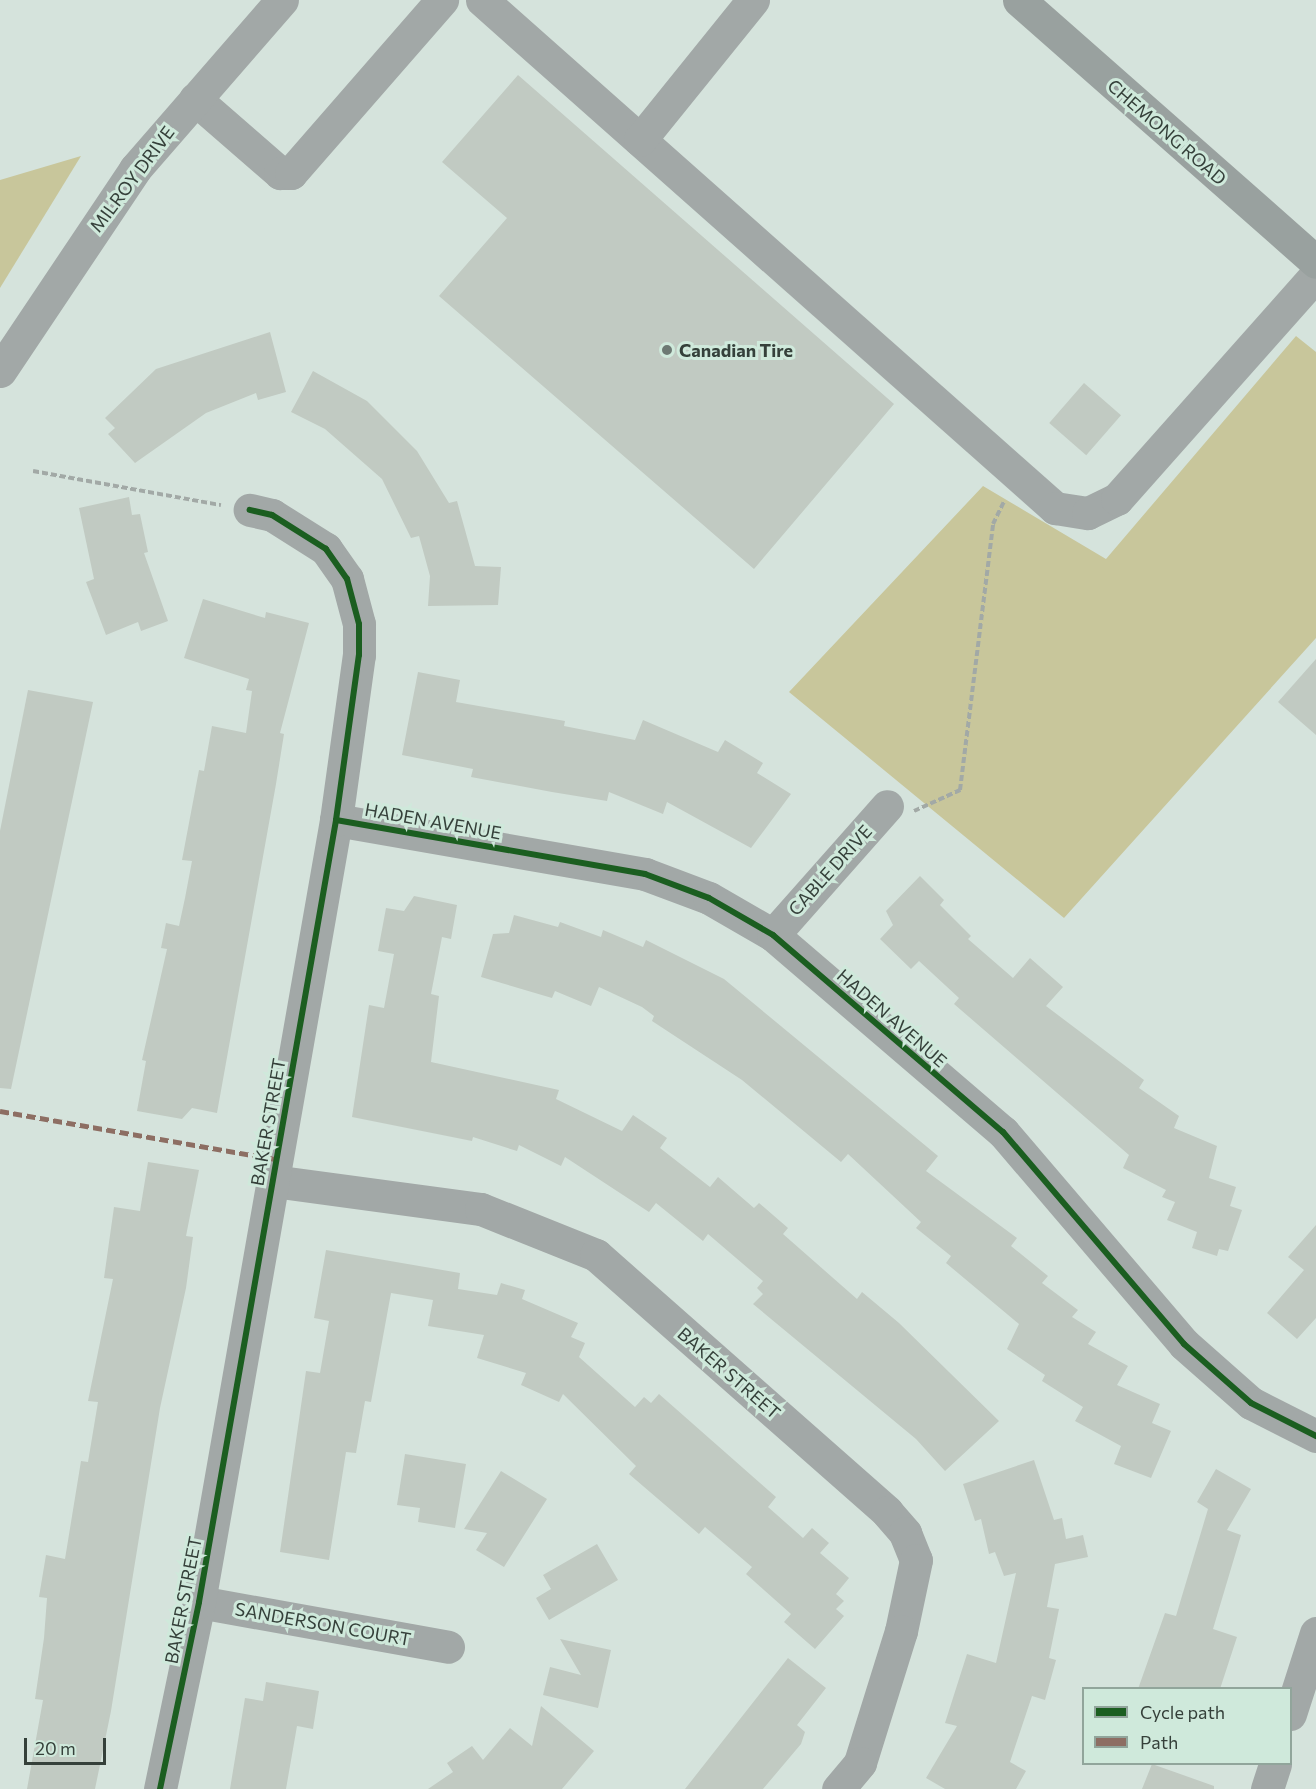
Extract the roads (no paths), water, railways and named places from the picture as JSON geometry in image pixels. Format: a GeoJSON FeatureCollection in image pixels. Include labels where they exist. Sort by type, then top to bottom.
{"type":"FeatureCollection","features":[{"type":"Feature","properties":{"kind":"main road","name":"CHEMONG ROAD"},"geometry":{"type":"LineString","coordinates":[[1019,0],[1316,262]]}},
{"type":"Feature","properties":{"kind":"street","name":"MILROY DRIVE"},"geometry":{"type":"LineString","coordinates":[[0,371],[135,169],[282,0]]}},
{"type":"Feature","properties":{"kind":"street"},"geometry":{"type":"LineString","coordinates":[[195,99],[280,173],[291,173],[441,0]]}},
{"type":"Feature","properties":{"kind":"street"},"geometry":{"type":"LineString","coordinates":[[640,140],[753,0]]}},
{"type":"Feature","properties":{"kind":"street"},"geometry":{"type":"LineString","coordinates":[[489,2],[640,140],[1055,508],[1088,513],[1107,507],[1316,275]]}},
{"type":"Feature","properties":{"kind":"street","name":"BAKER STREET"},"geometry":{"type":"LineString","coordinates":[[160,1789],[199,1602],[273,1181],[336,820],[359,655],[359,624],[347,579],[326,549],[272,515],[250,510]]}},
{"type":"Feature","properties":{"kind":"street","name":"CABLE DRIVE"},"geometry":{"type":"LineString","coordinates":[[773,935],[887,806]]}},
{"type":"Feature","properties":{"kind":"street","name":"HADEN AVENUE"},"geometry":{"type":"LineString","coordinates":[[336,820],[645,874],[709,898],[773,935],[1003,1132],[1184,1344],[1251,1403],[1316,1436]]}},
{"type":"Feature","properties":{"kind":"street","name":"BAKER STREET"},"geometry":{"type":"LineString","coordinates":[[273,1181],[481,1209],[596,1255],[887,1512],[905,1533],[916,1560],[902,1631],[860,1763],[838,1789]]}},
{"type":"Feature","properties":{"kind":"street","name":"SANDERSON COURT"},"geometry":{"type":"LineString","coordinates":[[199,1602],[448,1647]]}},
{"type":"Feature","properties":{"kind":"street"},"geometry":{"type":"LineString","coordinates":[[1292,1708],[1316,1633]]}},
{"type":"Feature","properties":{"kind":"street"},"geometry":{"type":"LineString","coordinates":[[1267,1789],[1275,1765]]}},
{"type":"Feature","properties":{"kind":"place","name":"Canadian Tire"},"geometry":{"type":"Point","coordinates":[667,350]}}]}
